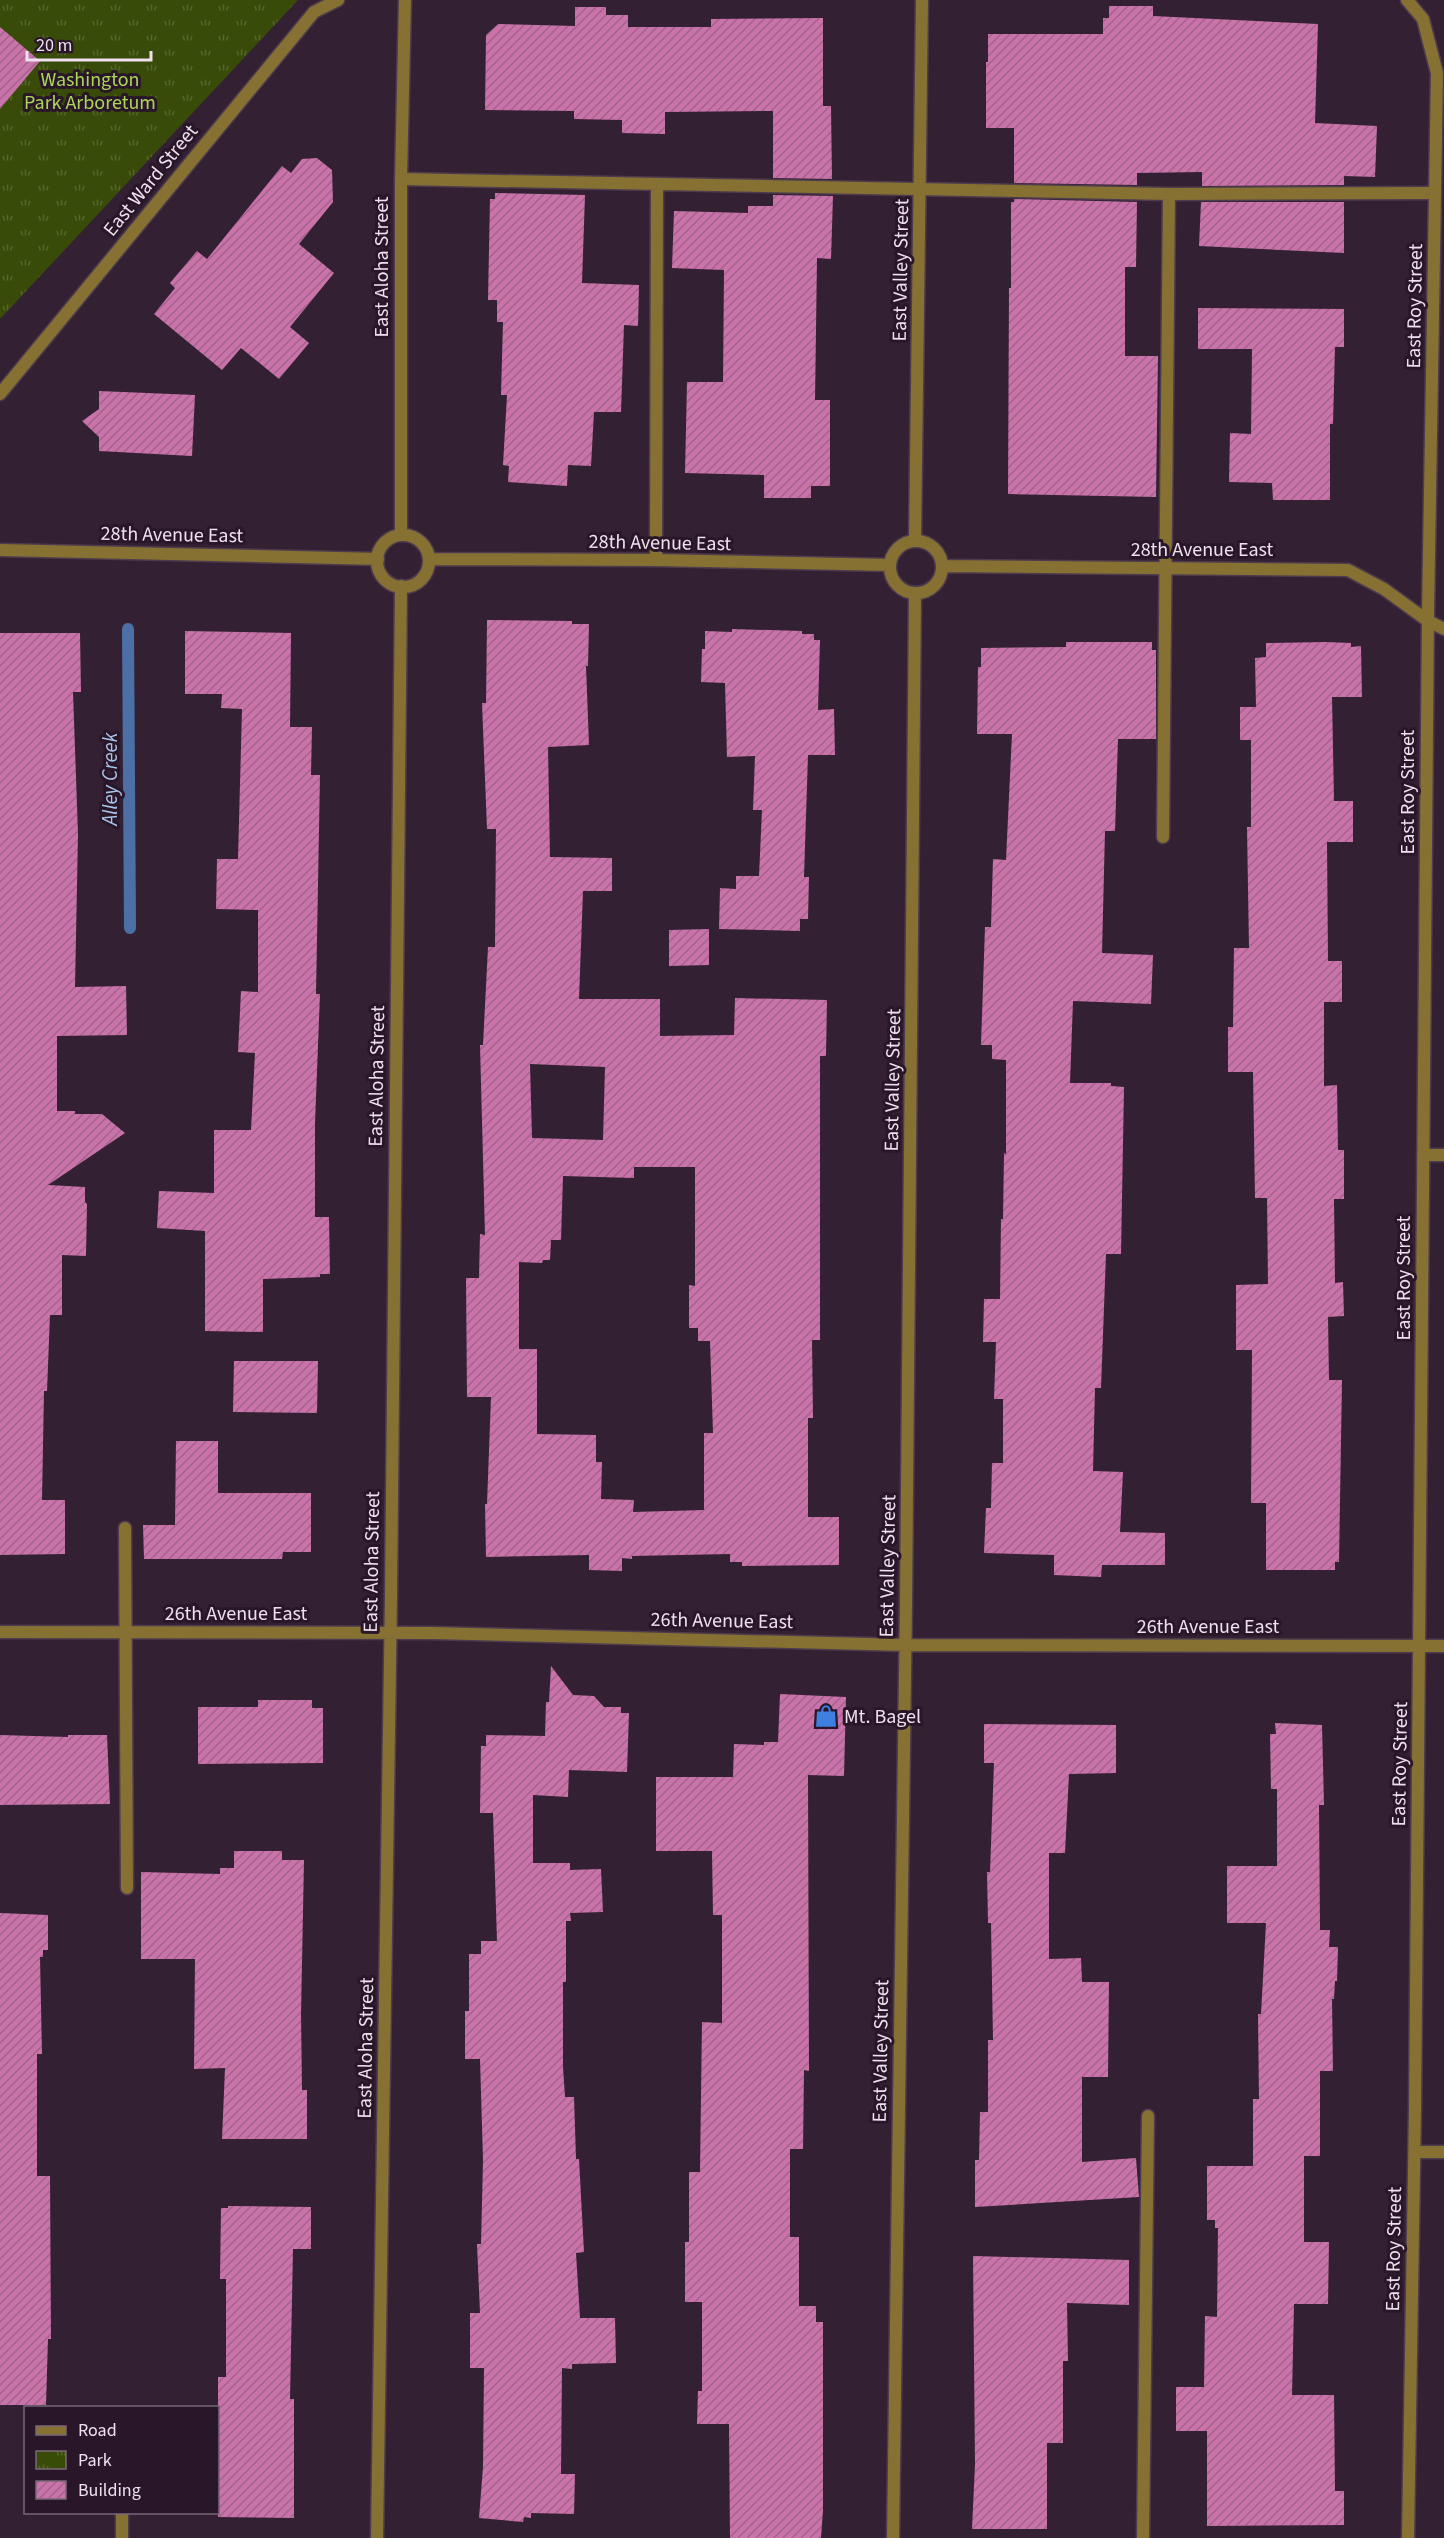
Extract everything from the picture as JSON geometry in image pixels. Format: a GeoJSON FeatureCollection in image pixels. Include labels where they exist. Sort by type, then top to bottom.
{"type":"FeatureCollection","features":[{"type":"Feature","properties":{"kind":"street","name":"East Ward Street"},"geometry":{"type":"LineString","coordinates":[[0,394],[314,12],[338,0]]}},
{"type":"Feature","properties":{"kind":"street","name":"East Aloha Street"},"geometry":{"type":"LineString","coordinates":[[401,535],[401,179],[405,0]]}},
{"type":"Feature","properties":{"kind":"street","name":"East Valley Street"},"geometry":{"type":"LineString","coordinates":[[915,540],[922,0]]}},
{"type":"Feature","properties":{"kind":"street","name":"East Roy Street"},"geometry":{"type":"LineString","coordinates":[[1407,0],[1423,19],[1437,73],[1440,141],[1435,193],[1428,621],[1414,2152],[1408,2538]]}},
{"type":"Feature","properties":{"kind":"street"},"geometry":{"type":"LineString","coordinates":[[401,179],[1169,194],[1435,193]]}},
{"type":"Feature","properties":{"kind":"street"},"geometry":{"type":"LineString","coordinates":[[656,560],[657,185]]}},
{"type":"Feature","properties":{"kind":"street"},"geometry":{"type":"LineString","coordinates":[[1163,837],[1169,194]]}},
{"type":"Feature","properties":{"kind":"street"},"geometry":{"type":"LineString","coordinates":[[401,535],[418,539],[424,545],[429,559],[427,571],[422,579],[415,584],[401,586],[389,583],[383,576],[379,569],[378,559],[382,546],[388,540],[401,535]]}},
{"type":"Feature","properties":{"kind":"street"},"geometry":{"type":"LineString","coordinates":[[915,540],[928,543],[935,548],[943,566],[940,579],[934,586],[928,591],[915,593],[897,585],[892,578],[890,565],[895,551],[902,544],[915,540]]}},
{"type":"Feature","properties":{"kind":"street","name":"28th Avenue East"},"geometry":{"type":"LineString","coordinates":[[0,550],[378,559]]}},
{"type":"Feature","properties":{"kind":"street","name":"28th Avenue East"},"geometry":{"type":"LineString","coordinates":[[429,559],[656,560],[890,565]]}},
{"type":"Feature","properties":{"kind":"street","name":"28th Avenue East"},"geometry":{"type":"LineString","coordinates":[[943,566],[1348,570],[1384,589],[1428,621],[1444,629]]}},
{"type":"Feature","properties":{"kind":"street","name":"East Aloha Street"},"geometry":{"type":"LineString","coordinates":[[377,2538],[390,1632],[401,586]]}},
{"type":"Feature","properties":{"kind":"street","name":"East Valley Street"},"geometry":{"type":"LineString","coordinates":[[893,2538],[906,1645],[915,593]]}},
{"type":"Feature","properties":{"kind":"street"},"geometry":{"type":"LineString","coordinates":[[1423,1155],[1444,1155]]}},
{"type":"Feature","properties":{"kind":"street"},"geometry":{"type":"LineString","coordinates":[[125,1528],[128,1888]]}},
{"type":"Feature","properties":{"kind":"street","name":"26th Avenue East"},"geometry":{"type":"LineString","coordinates":[[0,1632],[390,1632],[906,1645],[1444,1646]]}},
{"type":"Feature","properties":{"kind":"street"},"geometry":{"type":"LineString","coordinates":[[1143,2538],[1148,2116]]}},
{"type":"Feature","properties":{"kind":"street"},"geometry":{"type":"LineString","coordinates":[[1414,2152],[1444,2152]]}},
{"type":"Feature","properties":{"kind":"street"},"geometry":{"type":"LineString","coordinates":[[122,2514],[122,2538]]}},
{"type":"Feature","properties":{"kind":"green space","name":"Washington Park Arboretum"},"geometry":{"type":"Polygon","coordinates":[[[0,0],[298,0],[0,319],[0,0]]]}},
{"type":"Feature","properties":{"kind":"building"},"geometry":{"type":"Polygon","coordinates":[[[1109,6],[1153,6],[1153,16],[1318,24],[1315,123],[1377,126],[1375,177],[1344,176],[1344,185],[1202,186],[1202,172],[1137,173],[1137,185],[1014,183],[1014,128],[986,128],[988,34],[1103,34],[1103,18],[1109,18],[1109,6]]]}},
{"type":"Feature","properties":{"kind":"building"},"geometry":{"type":"Polygon","coordinates":[[[575,7],[606,7],[606,15],[628,15],[628,27],[711,27],[711,19],[823,18],[823,106],[831,106],[832,179],[773,178],[773,111],[665,112],[665,134],[622,133],[622,120],[574,119],[574,111],[485,110],[486,35],[498,24],[575,26],[575,7]]]}},
{"type":"Feature","properties":{"kind":"building"},"geometry":{"type":"Polygon","coordinates":[[[0,27],[40,61],[0,109],[0,27]]]}},
{"type":"Feature","properties":{"kind":"building"},"geometry":{"type":"Polygon","coordinates":[[[317,158],[332,170],[333,202],[299,244],[334,273],[290,327],[309,343],[279,379],[241,348],[222,370],[154,314],[175,288],[170,283],[197,251],[207,259],[282,166],[291,173],[302,159],[317,158]]]}},
{"type":"Feature","properties":{"kind":"building"},"geometry":{"type":"Polygon","coordinates":[[[495,193],[585,195],[582,283],[639,285],[638,326],[624,325],[621,412],[594,412],[591,466],[568,465],[567,486],[508,482],[509,466],[503,465],[507,395],[501,395],[503,322],[497,322],[497,300],[488,300],[490,199],[495,199],[495,193]]]}},
{"type":"Feature","properties":{"kind":"building"},"geometry":{"type":"Polygon","coordinates":[[[773,195],[833,196],[831,259],[817,258],[815,400],[830,400],[830,486],[811,486],[811,498],[764,498],[764,475],[685,473],[687,382],[723,382],[724,270],[672,268],[674,211],[748,213],[748,206],[773,206],[773,195]]]}},
{"type":"Feature","properties":{"kind":"building"},"geometry":{"type":"Polygon","coordinates":[[[1014,199],[1137,202],[1136,267],[1125,267],[1125,356],[1158,356],[1156,497],[1008,494],[1009,288],[1011,288],[1011,202],[1014,202],[1014,199]]]}},
{"type":"Feature","properties":{"kind":"building"},"geometry":{"type":"Polygon","coordinates":[[[1201,202],[1344,202],[1344,253],[1199,246],[1201,202]]]}},
{"type":"Feature","properties":{"kind":"building"},"geometry":{"type":"Polygon","coordinates":[[[1198,308],[1344,309],[1344,347],[1335,347],[1333,424],[1330,424],[1330,500],[1273,500],[1272,483],[1229,482],[1230,433],[1251,434],[1252,349],[1198,349],[1198,308]]]}},
{"type":"Feature","properties":{"kind":"building"},"geometry":{"type":"Polygon","coordinates":[[[99,391],[195,395],[192,456],[99,451],[99,437],[82,421],[99,409],[99,391]]]}},
{"type":"Feature","properties":{"kind":"building"},"geometry":{"type":"Polygon","coordinates":[[[487,620],[572,621],[572,624],[589,624],[588,666],[586,666],[589,745],[548,747],[550,857],[612,858],[612,891],[583,891],[579,999],[660,999],[660,1036],[734,1035],[735,998],[827,1000],[826,1056],[820,1056],[820,1340],[812,1340],[813,1418],[808,1418],[808,1517],[839,1517],[839,1565],[742,1566],[742,1562],[730,1562],[730,1554],[632,1556],[632,1559],[622,1558],[622,1571],[589,1570],[589,1555],[486,1557],[485,1504],[487,1504],[491,1397],[467,1397],[466,1278],[479,1278],[480,1234],[485,1235],[480,1045],[483,1045],[488,947],[495,947],[496,829],[487,829],[482,703],[486,703],[487,620]],[[530,1064],[532,1138],[603,1140],[605,1067],[530,1064]],[[634,1167],[634,1178],[563,1176],[561,1240],[551,1240],[550,1260],[543,1260],[542,1263],[519,1262],[519,1349],[537,1349],[537,1434],[596,1435],[596,1462],[602,1462],[601,1499],[634,1500],[633,1512],[704,1510],[704,1433],[713,1433],[710,1341],[698,1341],[698,1328],[689,1328],[689,1285],[695,1286],[695,1167],[634,1167]]]}},
{"type":"Feature","properties":{"kind":"building"},"geometry":{"type":"Polygon","coordinates":[[[732,629],[802,631],[802,634],[814,634],[814,640],[820,640],[818,710],[834,709],[835,755],[808,755],[804,877],[809,877],[808,919],[800,919],[800,931],[719,929],[720,888],[736,889],[736,876],[759,876],[762,810],[753,810],[755,756],[727,757],[725,683],[701,682],[705,631],[732,632],[732,629]]]}},
{"type":"Feature","properties":{"kind":"building"},"geometry":{"type":"Polygon","coordinates":[[[185,631],[291,633],[290,727],[312,727],[311,775],[320,775],[316,994],[320,994],[315,1123],[315,1217],[329,1217],[330,1274],[320,1274],[320,1277],[263,1279],[263,1332],[205,1331],[205,1231],[157,1228],[159,1191],[214,1193],[214,1130],[251,1130],[255,1053],[238,1052],[241,991],[258,992],[258,910],[216,909],[217,859],[238,859],[242,709],[221,708],[222,694],[185,694],[185,631]]]}},
{"type":"Feature","properties":{"kind":"building"},"geometry":{"type":"Polygon","coordinates":[[[0,633],[80,633],[81,692],[73,692],[78,834],[75,987],[126,986],[127,1035],[57,1036],[57,1111],[102,1114],[125,1133],[48,1185],[85,1187],[87,1204],[86,1256],[62,1255],[62,1315],[50,1315],[47,1391],[44,1391],[42,1500],[65,1500],[65,1554],[0,1555],[0,633]]]}},
{"type":"Feature","properties":{"kind":"building"},"geometry":{"type":"Polygon","coordinates":[[[1066,642],[1152,642],[1152,650],[1156,650],[1156,739],[1118,739],[1115,831],[1105,831],[1102,953],[1153,955],[1151,1004],[1073,1001],[1070,1083],[1111,1083],[1111,1086],[1124,1087],[1121,1254],[1106,1254],[1101,1388],[1095,1388],[1093,1471],[1123,1472],[1120,1532],[1165,1533],[1165,1565],[1102,1565],[1101,1577],[1054,1575],[1054,1555],[984,1553],[986,1508],[991,1508],[992,1463],[1003,1463],[1003,1399],[994,1399],[996,1342],[983,1342],[984,1299],[1000,1299],[1001,1219],[1003,1219],[1004,1153],[1006,1154],[1006,1060],[992,1059],[992,1045],[981,1045],[985,927],[991,927],[993,859],[1006,860],[1012,734],[977,734],[978,667],[981,667],[981,648],[1066,647],[1066,642]]]}},
{"type":"Feature","properties":{"kind":"building"},"geometry":{"type":"Polygon","coordinates":[[[1266,643],[1351,643],[1351,647],[1361,646],[1362,697],[1332,697],[1334,801],[1353,801],[1353,842],[1327,842],[1328,961],[1342,961],[1342,1002],[1324,1002],[1324,1086],[1337,1085],[1338,1150],[1344,1150],[1344,1199],[1334,1199],[1335,1283],[1343,1282],[1344,1316],[1328,1317],[1329,1380],[1342,1380],[1339,1562],[1335,1562],[1335,1570],[1266,1570],[1266,1503],[1251,1503],[1252,1350],[1236,1350],[1236,1285],[1268,1284],[1267,1198],[1255,1198],[1253,1072],[1228,1072],[1228,1027],[1233,1027],[1234,948],[1249,948],[1247,827],[1251,827],[1251,740],[1240,740],[1240,707],[1256,707],[1255,658],[1266,657],[1266,643]]]}},
{"type":"Feature","properties":{"kind":"building"},"geometry":{"type":"Polygon","coordinates":[[[709,929],[709,965],[669,966],[669,930],[709,929]]]}},
{"type":"Feature","properties":{"kind":"building"},"geometry":{"type":"Polygon","coordinates":[[[234,1361],[318,1361],[317,1413],[233,1412],[234,1361]]]}},
{"type":"Feature","properties":{"kind":"building"},"geometry":{"type":"Polygon","coordinates":[[[176,1441],[218,1441],[218,1493],[311,1493],[311,1552],[283,1552],[282,1559],[144,1559],[143,1525],[175,1525],[176,1441]]]}},
{"type":"Feature","properties":{"kind":"building"},"geometry":{"type":"Polygon","coordinates":[[[551,1666],[573,1695],[594,1696],[604,1707],[621,1707],[621,1713],[629,1713],[627,1772],[569,1770],[568,1797],[533,1795],[533,1863],[570,1863],[570,1870],[601,1869],[603,1912],[570,1913],[571,1921],[566,1921],[563,2067],[565,2097],[574,2097],[576,2159],[579,2159],[584,2252],[576,2253],[580,2318],[615,2318],[616,2363],[572,2364],[572,2369],[562,2368],[561,2474],[575,2474],[574,2514],[531,2513],[531,2518],[524,2517],[523,2522],[479,2518],[483,2467],[484,2368],[470,2368],[470,2313],[480,2313],[477,2244],[481,2244],[483,2160],[480,2059],[465,2059],[465,2011],[469,2011],[469,1954],[481,1954],[481,1941],[497,1941],[493,1813],[480,1813],[481,1746],[486,1746],[486,1735],[545,1736],[546,1702],[549,1702],[551,1666]]]}},
{"type":"Feature","properties":{"kind":"building"},"geometry":{"type":"Polygon","coordinates":[[[780,1694],[846,1697],[844,1776],[808,1775],[809,2071],[804,2070],[803,2149],[790,2149],[790,2237],[799,2237],[799,2306],[816,2306],[816,2322],[823,2322],[823,2510],[821,2538],[730,2538],[729,2424],[697,2424],[698,2391],[702,2391],[702,2302],[685,2302],[685,2242],[689,2242],[689,2172],[700,2172],[702,2022],[722,2023],[722,1915],[713,1915],[712,1851],[656,1851],[656,1777],[733,1777],[734,1744],[764,1745],[764,1742],[778,1742],[780,1694]]]}},
{"type":"Feature","properties":{"kind":"building"},"geometry":{"type":"Polygon","coordinates":[[[258,1700],[312,1700],[312,1708],[323,1708],[323,1763],[198,1764],[198,1707],[258,1707],[258,1700]]]}},
{"type":"Feature","properties":{"kind":"building"},"geometry":{"type":"Polygon","coordinates":[[[1275,1723],[1322,1725],[1324,1805],[1319,1805],[1320,1930],[1330,1930],[1329,1947],[1338,1947],[1337,1981],[1335,1981],[1334,1999],[1332,1999],[1333,2071],[1320,2071],[1320,2156],[1304,2156],[1304,2242],[1329,2242],[1328,2304],[1294,2304],[1292,2395],[1334,2395],[1335,2491],[1344,2491],[1344,2525],[1207,2526],[1207,2431],[1176,2431],[1176,2387],[1204,2387],[1205,2316],[1217,2317],[1218,2228],[1215,2228],[1215,2220],[1207,2220],[1207,2166],[1253,2166],[1253,2099],[1259,2099],[1258,2014],[1261,2014],[1266,1923],[1227,1923],[1227,1866],[1277,1866],[1277,1789],[1271,1789],[1270,1734],[1276,1734],[1275,1723]]]}},
{"type":"Feature","properties":{"kind":"building"},"geometry":{"type":"Polygon","coordinates":[[[984,1724],[1116,1725],[1116,1773],[1069,1774],[1065,1853],[1049,1853],[1049,1959],[1081,1958],[1082,1982],[1109,1982],[1108,2077],[1082,2077],[1082,2162],[1136,2158],[1139,2197],[975,2207],[975,2160],[979,2160],[980,2112],[988,2112],[988,2040],[993,2040],[991,1923],[988,1923],[987,1872],[990,1872],[994,1763],[984,1763],[984,1724]]]}},
{"type":"Feature","properties":{"kind":"building"},"geometry":{"type":"Polygon","coordinates":[[[0,1735],[68,1737],[68,1735],[107,1735],[110,1804],[0,1805],[0,1735]]]}},
{"type":"Feature","properties":{"kind":"building"},"geometry":{"type":"Polygon","coordinates":[[[234,1851],[282,1851],[282,1860],[304,1860],[301,2014],[302,2090],[307,2090],[307,2139],[222,2139],[225,2068],[194,2069],[195,1959],[141,1959],[141,1872],[220,1874],[220,1868],[234,1868],[234,1851]]]}},
{"type":"Feature","properties":{"kind":"building"},"geometry":{"type":"Polygon","coordinates":[[[0,1913],[48,1915],[48,1950],[43,1950],[43,1957],[40,1957],[42,2054],[37,2054],[37,2176],[50,2176],[51,2339],[48,2339],[46,2405],[0,2405],[0,1913]]]}},
{"type":"Feature","properties":{"kind":"building"},"geometry":{"type":"Polygon","coordinates":[[[228,2206],[311,2207],[311,2249],[293,2249],[290,2399],[294,2399],[294,2518],[218,2517],[218,2377],[226,2377],[226,2279],[220,2279],[221,2208],[228,2208],[228,2206]]]}},
{"type":"Feature","properties":{"kind":"building"},"geometry":{"type":"Polygon","coordinates":[[[973,2256],[1129,2260],[1129,2305],[1067,2303],[1068,2361],[1063,2361],[1063,2443],[1047,2443],[1047,2529],[972,2529],[975,2464],[973,2256]]]}},
{"type":"Feature","properties":{"kind":"waterway","name":"Alley Creek"},"geometry":{"type":"LineString","coordinates":[[128,629],[130,928]]}},
{"type":"Feature","properties":{"kind":"place","name":"Mt. Bagel"},"geometry":{"type":"Point","coordinates":[826,1716]}}]}
